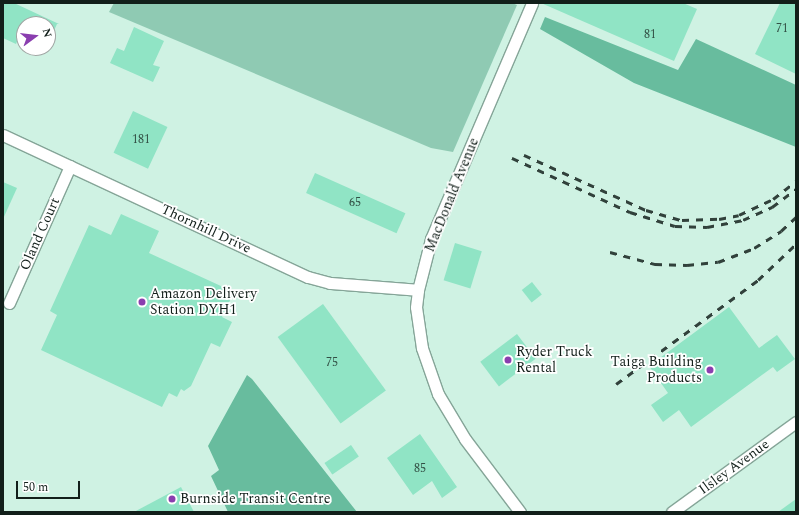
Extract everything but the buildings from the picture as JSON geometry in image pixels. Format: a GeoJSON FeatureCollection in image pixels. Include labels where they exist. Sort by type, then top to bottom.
{"type":"FeatureCollection","features":[{"type":"Feature","properties":{"kind":"street","name":"MacDonald Avenue"},"geometry":{"type":"LineString","coordinates":[[520,512],[465,439],[438,394],[422,348],[416,308],[418,290],[431,239],[532,3]]}},
{"type":"Feature","properties":{"kind":"street","name":"Thornhill Drive"},"geometry":{"type":"LineString","coordinates":[[3,135],[308,277],[330,283],[418,290]]}},
{"type":"Feature","properties":{"kind":"street","name":"Oland Court"},"geometry":{"type":"LineString","coordinates":[[9,303],[70,166]]}},
{"type":"Feature","properties":{"kind":"street","name":"Ilsley Avenue"},"geometry":{"type":"LineString","coordinates":[[672,512],[796,422]]}},
{"type":"Feature","properties":{"kind":"green space"},"geometry":{"type":"Polygon","coordinates":[[[114,3],[512,3],[517,5],[453,152],[431,148],[109,12],[114,3]]]}},
{"type":"Feature","properties":{"kind":"green space"},"geometry":{"type":"Polygon","coordinates":[[[545,17],[678,70],[696,39],[796,85],[796,147],[634,83],[540,29],[545,17]]]}},
{"type":"Feature","properties":{"kind":"green space"},"geometry":{"type":"Polygon","coordinates":[[[247,375],[252,379],[357,512],[228,512],[211,476],[219,470],[208,446],[247,375]]]}},
{"type":"Feature","properties":{"kind":"railway"},"geometry":{"type":"LineString","coordinates":[[524,155],[646,210],[682,220],[719,219],[739,215],[773,199],[796,181]]}},
{"type":"Feature","properties":{"kind":"railway"},"geometry":{"type":"LineString","coordinates":[[512,158],[630,212],[675,226],[707,227],[743,220],[772,207],[796,189]]}},
{"type":"Feature","properties":{"kind":"railway"},"geometry":{"type":"LineString","coordinates":[[610,252],[655,264],[687,265],[718,262],[754,248],[781,231],[796,217]]}},
{"type":"Feature","properties":{"kind":"railway"},"geometry":{"type":"LineString","coordinates":[[616,384],[758,280],[796,244]]}},
{"type":"Feature","properties":{"kind":"place","name":"Amazon Delivery Station DYH1"},"geometry":{"type":"Point","coordinates":[142,302]}},
{"type":"Feature","properties":{"kind":"place","name":"Ryder Truck Rental"},"geometry":{"type":"Point","coordinates":[508,360]}},
{"type":"Feature","properties":{"kind":"place","name":"Taiga Building Products"},"geometry":{"type":"Point","coordinates":[710,370]}},
{"type":"Feature","properties":{"kind":"place","name":"Burnside Transit Centre"},"geometry":{"type":"Point","coordinates":[172,499]}}]}
